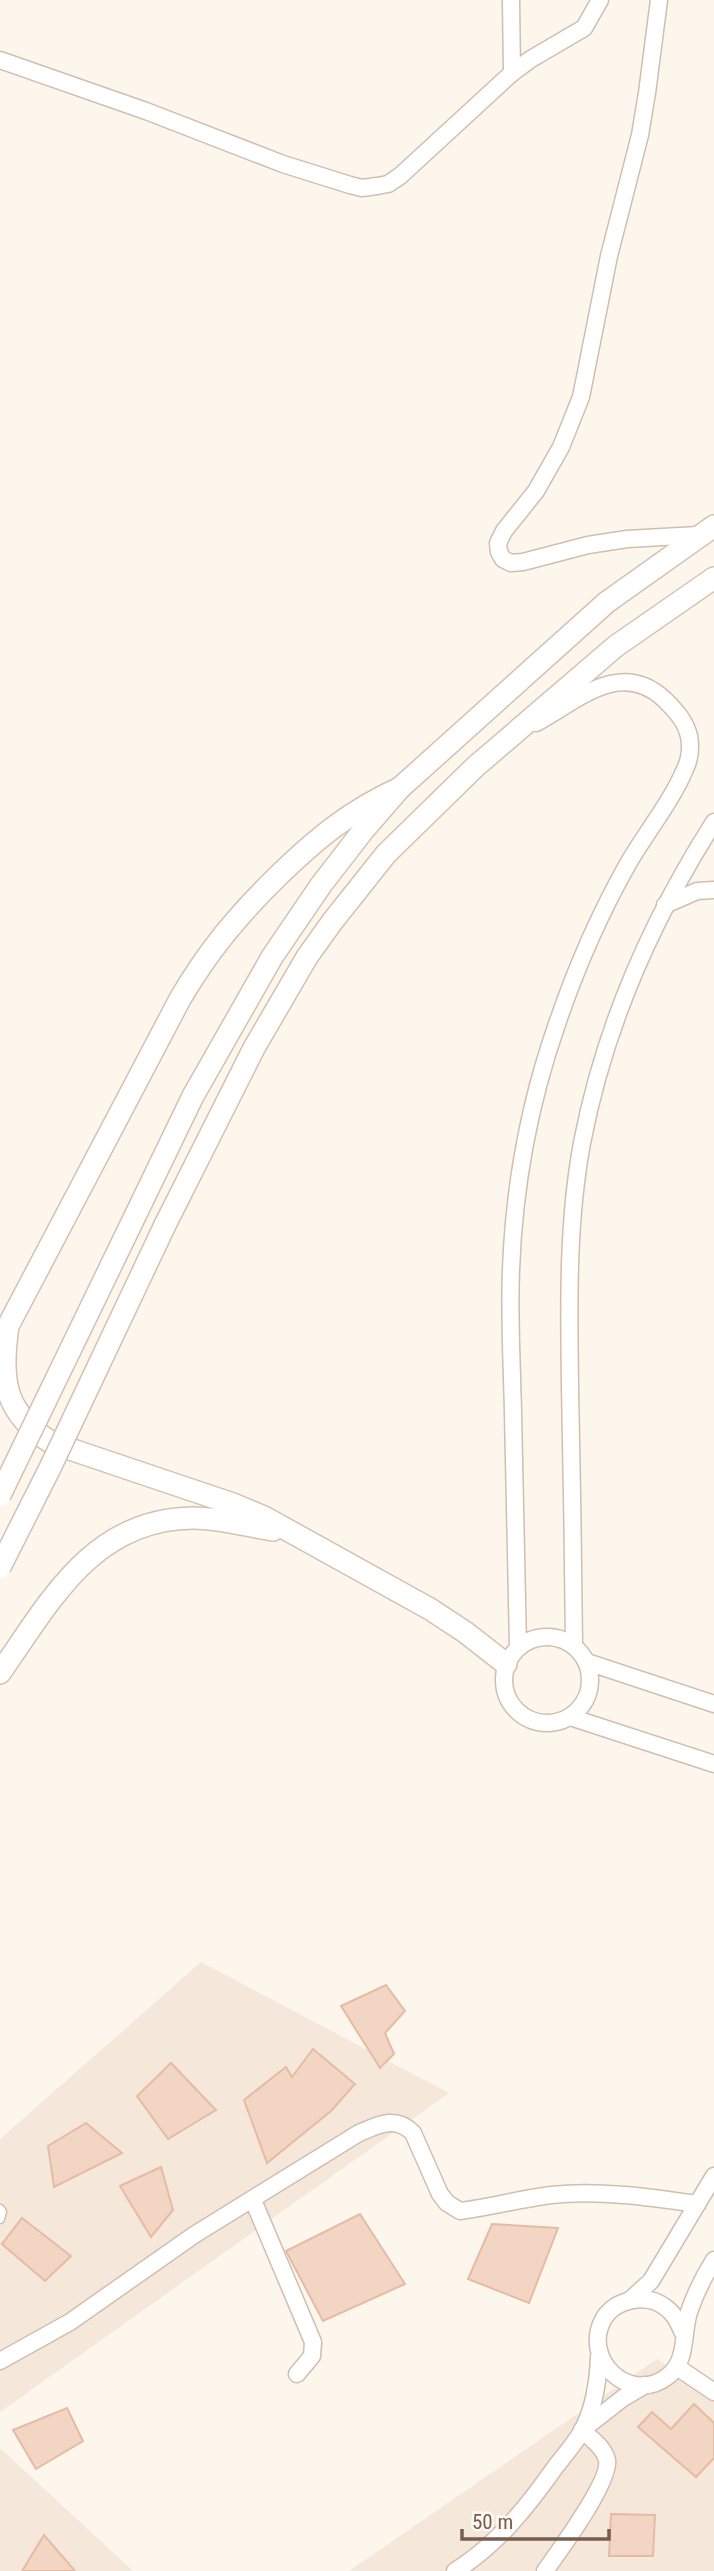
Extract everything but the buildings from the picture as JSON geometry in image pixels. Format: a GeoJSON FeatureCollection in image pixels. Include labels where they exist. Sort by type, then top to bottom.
{"type":"FeatureCollection","features":[{"type":"Feature","properties":{"kind":"main road"},"geometry":{"type":"LineString","coordinates":[[0,1495],[199,1086],[272,957],[339,860],[400,788],[607,602],[706,530]]}},
{"type":"Feature","properties":{"kind":"main road"},"geometry":{"type":"LineString","coordinates":[[0,1567],[254,1048],[307,957],[386,854],[434,805],[616,646],[714,578]]}},
{"type":"Feature","properties":{"kind":"main road"},"geometry":{"type":"LineString","coordinates":[[400,788],[356,811],[316,840],[240,913],[208,954],[180,999],[16,1310],[3,1343],[1,1370],[6,1397],[17,1416],[33,1431],[52,1443],[233,1504],[294,1532],[512,1655]]}},
{"type":"Feature","properties":{"kind":"main road"},"geometry":{"type":"LineString","coordinates":[[0,1673],[74,1570],[94,1552],[117,1538],[168,1520],[194,1518],[294,1532]]}},
{"type":"Feature","properties":{"kind":"street"},"geometry":{"type":"LineString","coordinates":[[512,0],[512,73]]}},
{"type":"Feature","properties":{"kind":"street"},"geometry":{"type":"LineString","coordinates":[[0,60],[134,107],[283,164],[362,188],[388,184],[400,176],[512,73],[584,28],[600,0]]}},
{"type":"Feature","properties":{"kind":"street"},"geometry":{"type":"LineString","coordinates":[[659,0],[640,135],[609,256],[581,397],[555,459],[536,491],[504,531],[498,543],[503,559],[511,563],[589,545],[706,530]]}},
{"type":"Feature","properties":{"kind":"street"},"geometry":{"type":"LineString","coordinates":[[515,733],[597,687],[617,682],[636,683],[653,689],[678,712],[685,724],[690,751],[681,778],[628,864],[583,955],[548,1050],[525,1138],[518,1183],[511,1273],[512,1655],[503,1679],[505,1694],[513,1708],[525,1718],[548,1723],[570,1717],[714,1764]]}},
{"type":"Feature","properties":{"kind":"street"},"geometry":{"type":"LineString","coordinates":[[574,1646],[569,1276],[575,1189],[602,1061],[630,981],[665,905],[714,822]]}},
{"type":"Feature","properties":{"kind":"street"},"geometry":{"type":"LineString","coordinates":[[665,905],[688,894],[714,890]]}},
{"type":"Feature","properties":{"kind":"street"},"geometry":{"type":"LineString","coordinates":[[512,1655],[531,1639],[546,1636],[561,1639],[574,1646],[587,1662],[590,1675],[586,1698],[570,1717]]}},
{"type":"Feature","properties":{"kind":"street"},"geometry":{"type":"LineString","coordinates":[[587,1662],[714,1704]]}},
{"type":"Feature","properties":{"kind":"street"},"geometry":{"type":"LineString","coordinates":[[0,2361],[70,2322],[194,2235],[359,2133],[375,2126],[394,2122],[406,2126],[413,2133],[440,2194],[447,2203],[460,2211],[552,2195],[645,2196],[696,2204]]}},
{"type":"Feature","properties":{"kind":"street"},"geometry":{"type":"LineString","coordinates":[[630,2300],[651,2281],[714,2176]]}},
{"type":"Feature","properties":{"kind":"street"},"geometry":{"type":"LineString","coordinates":[[253,2200],[313,2342],[312,2356],[298,2374]]}},
{"type":"Feature","properties":{"kind":"street"},"geometry":{"type":"LineString","coordinates":[[683,2333],[698,2289],[714,2260]]}},
{"type":"Feature","properties":{"kind":"street"},"geometry":{"type":"LineString","coordinates":[[455,2571],[474,2559],[503,2533],[538,2492],[582,2430],[595,2395],[599,2356],[597,2342],[599,2328],[606,2315],[617,2305],[630,2300],[648,2299],[664,2305],[676,2317],[683,2333],[684,2344],[677,2367],[668,2376],[623,2398],[582,2430]]}},
{"type":"Feature","properties":{"kind":"street"},"geometry":{"type":"LineString","coordinates":[[599,2356],[606,2369],[617,2379],[631,2385],[645,2385]]}},
{"type":"Feature","properties":{"kind":"street"},"geometry":{"type":"LineString","coordinates":[[677,2367],[714,2392]]}},
{"type":"Feature","properties":{"kind":"street"},"geometry":{"type":"LineString","coordinates":[[545,2571],[584,2514],[607,2471],[604,2453],[582,2430]]}},
{"type":"Feature","properties":{"kind":"lane"},"geometry":{"type":"LineString","coordinates":[[0,2208],[0,2219]]}},
{"type":"Feature","properties":{"kind":"shaded area"},"geometry":{"type":"Polygon","coordinates":[[[201,1962],[449,2093],[0,2412],[0,2139],[201,1962]]]}},
{"type":"Feature","properties":{"kind":"shaded area"},"geometry":{"type":"Polygon","coordinates":[[[657,2359],[714,2396],[714,2571],[349,2571],[657,2359]]]}},
{"type":"Feature","properties":{"kind":"shaded area"},"geometry":{"type":"Polygon","coordinates":[[[0,2448],[133,2571],[0,2571],[0,2448]]]}}]}
